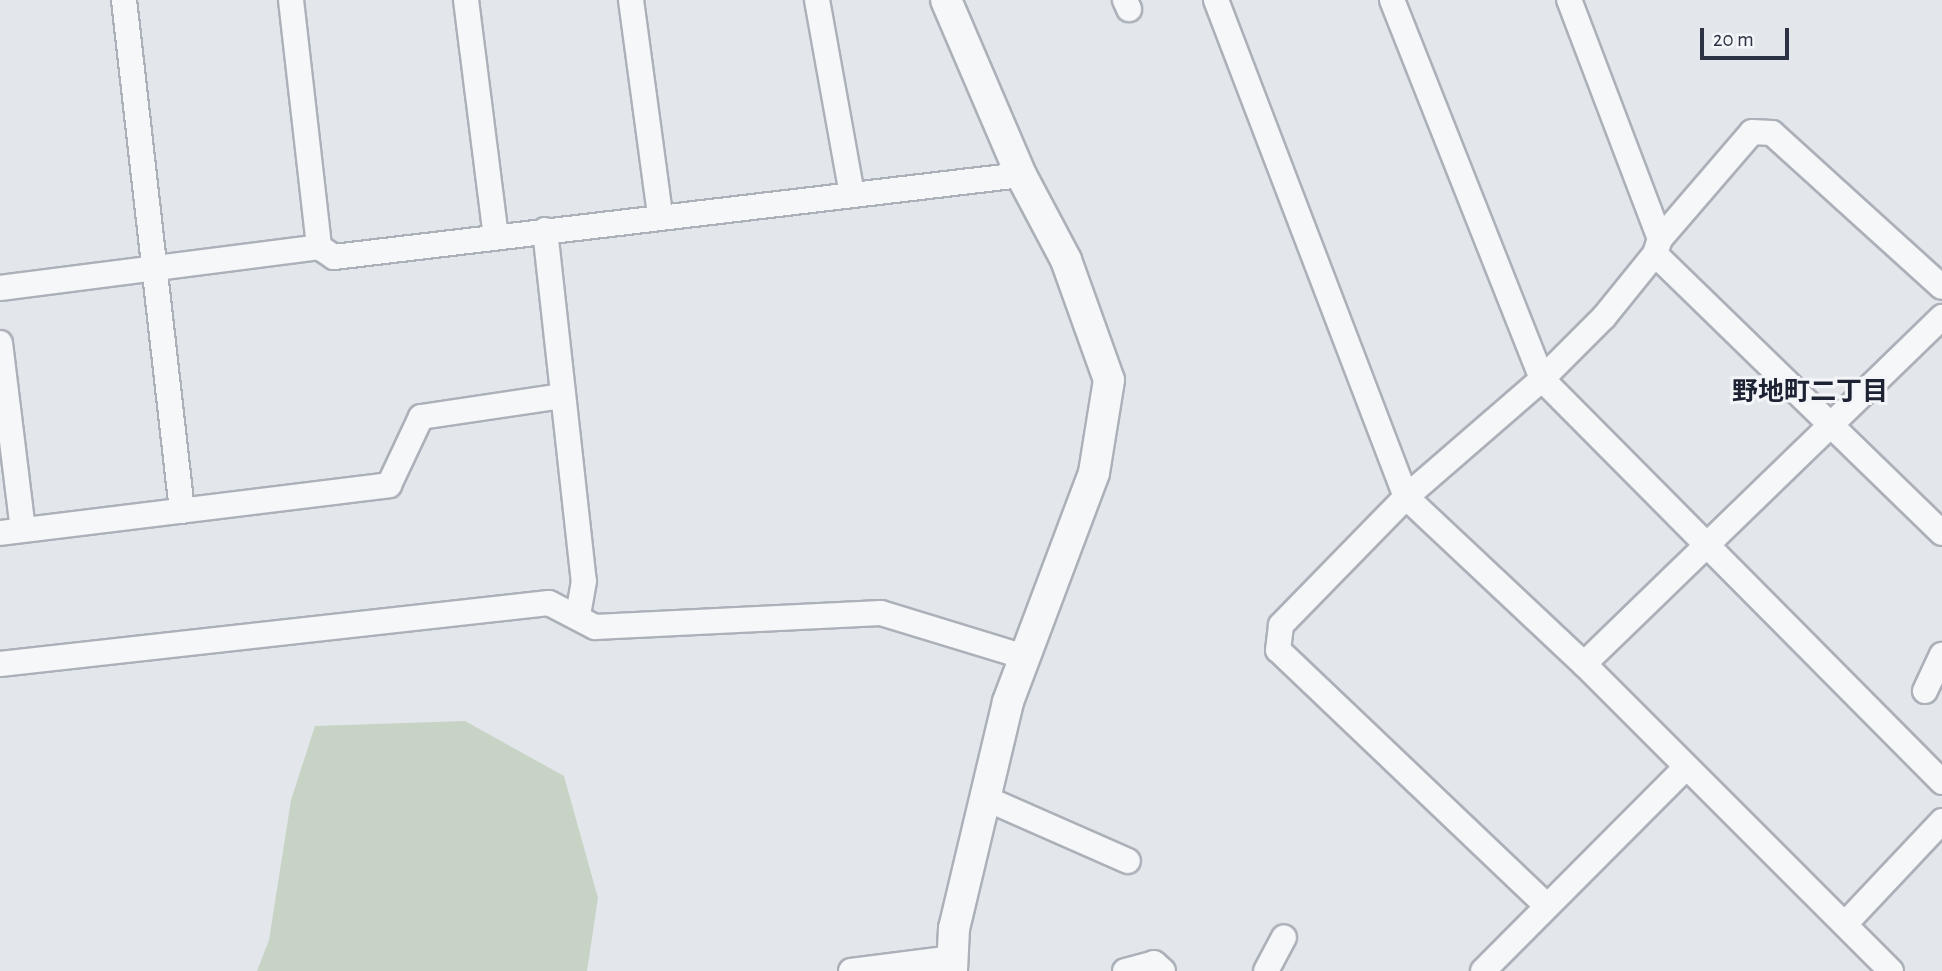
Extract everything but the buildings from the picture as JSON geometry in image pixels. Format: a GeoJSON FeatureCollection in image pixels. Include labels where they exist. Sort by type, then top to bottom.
{"type":"FeatureCollection","features":[{"type":"Feature","properties":{"kind":"street"},"geometry":{"type":"LineString","coordinates":[[124,0],[154,248],[150,268],[182,510]]}},
{"type":"Feature","properties":{"kind":"street"},"geometry":{"type":"LineString","coordinates":[[291,0],[319,247]]}},
{"type":"Feature","properties":{"kind":"street"},"geometry":{"type":"LineString","coordinates":[[466,0],[496,236]]}},
{"type":"Feature","properties":{"kind":"street"},"geometry":{"type":"LineString","coordinates":[[631,0],[660,215]]}},
{"type":"Feature","properties":{"kind":"street"},"geometry":{"type":"LineString","coordinates":[[817,0],[852,194]]}},
{"type":"Feature","properties":{"kind":"street"},"geometry":{"type":"LineString","coordinates":[[851,971],[952,964],[954,928],[985,798],[1026,656],[1094,473],[1109,380],[1066,260],[1021,175],[946,0]]}},
{"type":"Feature","properties":{"kind":"street"},"geometry":{"type":"LineString","coordinates":[[1216,0],[1406,497],[1584,664],[1846,923],[1891,971]]}},
{"type":"Feature","properties":{"kind":"street"},"geometry":{"type":"LineString","coordinates":[[1392,0],[1542,379],[1704,548],[1942,782]]}},
{"type":"Feature","properties":{"kind":"street"},"geometry":{"type":"LineString","coordinates":[[1569,0],[1657,246],[1942,533]]}},
{"type":"Feature","properties":{"kind":"street"},"geometry":{"type":"LineString","coordinates":[[1546,906],[1278,650],[1281,625],[1406,497],[1542,379],[1604,317],[1657,246],[1752,132],[1772,133],[1942,287]]}},
{"type":"Feature","properties":{"kind":"street"},"geometry":{"type":"LineString","coordinates":[[0,288],[319,247],[334,257],[660,215],[1021,175]]}},
{"type":"Feature","properties":{"kind":"street"},"geometry":{"type":"LineString","coordinates":[[545,230],[561,396],[584,581],[578,614]]}},
{"type":"Feature","properties":{"kind":"street"},"geometry":{"type":"LineString","coordinates":[[1584,664],[1942,317]]}},
{"type":"Feature","properties":{"kind":"street"},"geometry":{"type":"LineString","coordinates":[[0,343],[11,531],[389,485],[421,417],[561,396]]}},
{"type":"Feature","properties":{"kind":"street"},"geometry":{"type":"LineString","coordinates":[[0,664],[549,603],[578,614],[595,627],[881,613],[1026,656]]}},
{"type":"Feature","properties":{"kind":"street"},"geometry":{"type":"LineString","coordinates":[[1925,691],[1942,655]]}},
{"type":"Feature","properties":{"kind":"street"},"geometry":{"type":"LineString","coordinates":[[1483,971],[1686,767]]}},
{"type":"Feature","properties":{"kind":"street"},"geometry":{"type":"LineString","coordinates":[[985,798],[1128,861]]}},
{"type":"Feature","properties":{"kind":"street"},"geometry":{"type":"LineString","coordinates":[[1846,923],[1942,821]]}},
{"type":"Feature","properties":{"kind":"street"},"geometry":{"type":"LineString","coordinates":[[1266,971],[1284,937]]}},
{"type":"Feature","properties":{"kind":"street"},"geometry":{"type":"LineString","coordinates":[[1125,971],[1154,963],[1163,971]]}},
{"type":"Feature","properties":{"kind":"green space"},"geometry":{"type":"Polygon","coordinates":[[[465,721],[564,776],[598,898],[587,971],[257,971],[269,940],[291,800],[315,726],[465,721]]]}},
{"type":"Feature","properties":{"kind":"district","name":"野地町二丁目"},"geometry":{"type":"Point","coordinates":[1810,393]}}]}
